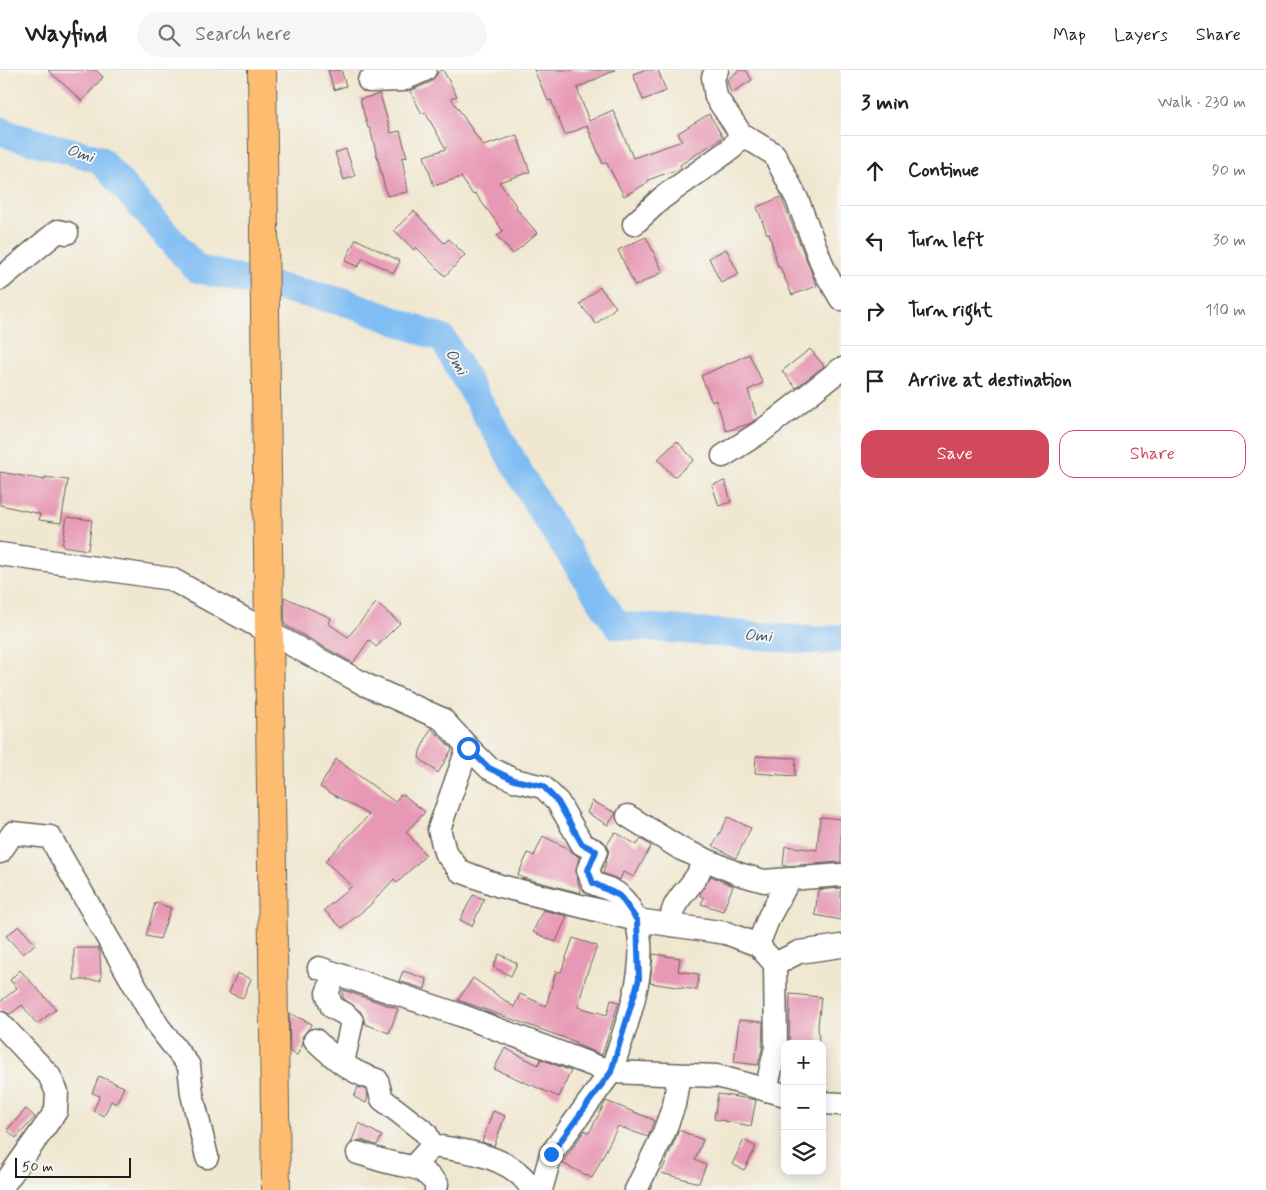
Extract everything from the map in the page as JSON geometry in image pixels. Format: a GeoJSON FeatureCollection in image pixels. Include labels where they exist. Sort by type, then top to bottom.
{"type":"FeatureCollection","features":[{"type":"Feature","properties":{"kind":"highway"},"geometry":{"type":"LineString","coordinates":[[262,70],[276,1190]]}},
{"type":"Feature","properties":{"kind":"street"},"geometry":{"type":"LineString","coordinates":[[369,81],[402,80],[425,70]]}},
{"type":"Feature","properties":{"kind":"street"},"geometry":{"type":"LineString","coordinates":[[717,70],[713,77],[716,98],[741,134],[774,154],[797,199],[825,272],[841,298]]}},
{"type":"Feature","properties":{"kind":"street"},"geometry":{"type":"LineString","coordinates":[[634,224],[662,198],[732,148],[741,134]]}},
{"type":"Feature","properties":{"kind":"street"},"geometry":{"type":"LineString","coordinates":[[0,279],[58,231],[67,233]]}},
{"type":"Feature","properties":{"kind":"street"},"geometry":{"type":"LineString","coordinates":[[724,456],[762,431],[841,370]]}},
{"type":"Feature","properties":{"kind":"street"},"geometry":{"type":"LineString","coordinates":[[0,554],[171,579],[366,685],[442,718],[468,748],[489,768],[514,780],[543,786],[558,802],[582,844],[596,851],[588,870],[593,883],[620,896],[637,920],[639,979],[611,1072],[551,1154],[541,1190]]}},
{"type":"Feature","properties":{"kind":"street"},"geometry":{"type":"LineString","coordinates":[[343,1063],[352,1021],[345,1014],[332,1007],[327,993],[327,971],[460,1015],[611,1072],[717,1076],[775,1092],[775,964],[758,945],[726,933],[637,920],[500,886],[460,871],[445,852],[439,830],[468,748]]}},
{"type":"Feature","properties":{"kind":"street"},"geometry":{"type":"LineString","coordinates":[[628,816],[673,844],[739,874],[764,881],[841,876]]}},
{"type":"Feature","properties":{"kind":"street"},"geometry":{"type":"LineString","coordinates":[[0,852],[13,833],[50,837],[158,1026],[189,1066],[192,1094],[207,1157]]}},
{"type":"Feature","properties":{"kind":"street"},"geometry":{"type":"LineString","coordinates":[[672,925],[670,914],[680,896],[698,874],[704,859]]}},
{"type":"Feature","properties":{"kind":"street"},"geometry":{"type":"LineString","coordinates":[[758,945],[769,917],[789,880]]}},
{"type":"Feature","properties":{"kind":"street"},"geometry":{"type":"LineString","coordinates":[[775,964],[799,952],[841,946]]}},
{"type":"Feature","properties":{"kind":"street"},"geometry":{"type":"LineString","coordinates":[[0,1023],[49,1075],[57,1092],[56,1111],[0,1190]]}},
{"type":"Feature","properties":{"kind":"street"},"geometry":{"type":"LineString","coordinates":[[315,1040],[356,1074],[377,1080],[382,1099],[426,1133],[432,1146]]}},
{"type":"Feature","properties":{"kind":"street"},"geometry":{"type":"LineString","coordinates":[[636,1190],[644,1177],[672,1113],[679,1075]]}},
{"type":"Feature","properties":{"kind":"street"},"geometry":{"type":"LineString","coordinates":[[826,1103],[841,1104]]}},
{"type":"Feature","properties":{"kind":"street"},"geometry":{"type":"LineString","coordinates":[[414,1166],[432,1146]]}},
{"type":"Feature","properties":{"kind":"street"},"geometry":{"type":"LineString","coordinates":[[432,1146],[461,1150],[492,1159],[518,1172],[532,1190]]}},
{"type":"Feature","properties":{"kind":"street"},"geometry":{"type":"LineString","coordinates":[[358,1152],[391,1163],[414,1166],[426,1173],[438,1184],[436,1190]]}},
{"type":"Feature","properties":{"kind":"building"},"geometry":{"type":"Polygon","coordinates":[[[48,70],[96,70],[103,77],[82,101],[48,70]]]}},
{"type":"Feature","properties":{"kind":"building"},"geometry":{"type":"Polygon","coordinates":[[[328,70],[341,70],[346,86],[334,90],[328,70]]]}},
{"type":"Feature","properties":{"kind":"building"},"geometry":{"type":"Polygon","coordinates":[[[440,70],[443,70],[457,96],[451,98],[483,146],[517,135],[530,172],[499,182],[516,208],[537,233],[513,254],[497,236],[503,231],[475,193],[473,195],[461,177],[434,186],[424,156],[446,149],[425,112],[422,114],[410,91],[431,82],[440,70]]]}},
{"type":"Feature","properties":{"kind":"building"},"geometry":{"type":"Polygon","coordinates":[[[534,70],[615,70],[577,88],[589,121],[613,110],[633,158],[682,141],[678,133],[709,114],[723,137],[680,165],[681,168],[648,180],[649,182],[624,196],[606,162],[603,164],[587,126],[565,135],[551,100],[548,101],[534,70]]]}},
{"type":"Feature","properties":{"kind":"building"},"geometry":{"type":"Polygon","coordinates":[[[644,70],[658,70],[666,91],[643,100],[633,74],[644,70]]]}},
{"type":"Feature","properties":{"kind":"building"},"geometry":{"type":"Polygon","coordinates":[[[739,70],[746,70],[752,80],[731,93],[727,80],[739,70]]]}},
{"type":"Feature","properties":{"kind":"building"},"geometry":{"type":"Polygon","coordinates":[[[380,94],[391,133],[400,131],[407,157],[402,158],[408,192],[387,196],[370,128],[368,128],[360,99],[380,94]]]}},
{"type":"Feature","properties":{"kind":"building"},"geometry":{"type":"Polygon","coordinates":[[[346,149],[355,176],[344,180],[335,153],[346,149]]]}},
{"type":"Feature","properties":{"kind":"building"},"geometry":{"type":"Polygon","coordinates":[[[781,197],[817,286],[792,295],[780,267],[778,267],[769,233],[767,234],[757,207],[781,197]]]}},
{"type":"Feature","properties":{"kind":"building"},"geometry":{"type":"Polygon","coordinates":[[[414,211],[444,243],[449,239],[465,255],[445,276],[416,247],[414,250],[394,230],[414,211]]]}},
{"type":"Feature","properties":{"kind":"building"},"geometry":{"type":"Polygon","coordinates":[[[646,237],[663,272],[635,286],[618,250],[646,237]]]}},
{"type":"Feature","properties":{"kind":"building"},"geometry":{"type":"Polygon","coordinates":[[[356,239],[400,261],[394,273],[363,258],[358,267],[345,261],[356,239]]]}},
{"type":"Feature","properties":{"kind":"building"},"geometry":{"type":"Polygon","coordinates":[[[726,249],[739,274],[721,283],[709,258],[726,249]]]}},
{"type":"Feature","properties":{"kind":"building"},"geometry":{"type":"Polygon","coordinates":[[[600,287],[616,307],[596,324],[580,304],[600,287]]]}},
{"type":"Feature","properties":{"kind":"building"},"geometry":{"type":"Polygon","coordinates":[[[810,349],[824,366],[796,388],[782,371],[810,349]]]}},
{"type":"Feature","properties":{"kind":"building"},"geometry":{"type":"Polygon","coordinates":[[[749,354],[763,383],[748,390],[757,418],[749,424],[726,431],[716,400],[712,402],[701,376],[749,354]]]}},
{"type":"Feature","properties":{"kind":"building"},"geometry":{"type":"Polygon","coordinates":[[[677,441],[694,460],[674,477],[658,459],[677,441]]]}},
{"type":"Feature","properties":{"kind":"building"},"geometry":{"type":"Polygon","coordinates":[[[0,472],[45,480],[45,477],[68,480],[61,523],[39,520],[40,514],[0,505],[0,472]]]}},
{"type":"Feature","properties":{"kind":"building"},"geometry":{"type":"Polygon","coordinates":[[[725,481],[731,502],[719,506],[712,485],[725,481]]]}},
{"type":"Feature","properties":{"kind":"building"},"geometry":{"type":"Polygon","coordinates":[[[67,517],[92,520],[88,550],[62,546],[67,517]]]}},
{"type":"Feature","properties":{"kind":"building"},"geometry":{"type":"Polygon","coordinates":[[[284,597],[331,618],[329,624],[348,637],[376,603],[400,623],[376,647],[369,640],[353,663],[285,625],[284,597]]]}},
{"type":"Feature","properties":{"kind":"building"},"geometry":{"type":"Polygon","coordinates":[[[431,728],[452,749],[438,773],[419,758],[420,751],[431,728]]]}},
{"type":"Feature","properties":{"kind":"building"},"geometry":{"type":"Polygon","coordinates":[[[756,756],[796,758],[795,776],[755,773],[756,756]]]}},
{"type":"Feature","properties":{"kind":"building"},"geometry":{"type":"Polygon","coordinates":[[[336,759],[395,802],[400,795],[404,795],[425,812],[406,832],[426,855],[397,883],[394,879],[369,906],[342,928],[324,910],[352,886],[325,861],[369,815],[320,787],[336,759]]]}},
{"type":"Feature","properties":{"kind":"building"},"geometry":{"type":"Polygon","coordinates":[[[592,801],[616,813],[608,825],[587,813],[592,801]]]}},
{"type":"Feature","properties":{"kind":"building"},"geometry":{"type":"Polygon","coordinates":[[[728,817],[751,828],[736,858],[713,846],[728,817]]]}},
{"type":"Feature","properties":{"kind":"building"},"geometry":{"type":"Polygon","coordinates":[[[820,817],[841,819],[841,862],[783,866],[785,846],[817,850],[820,817]]]}},
{"type":"Feature","properties":{"kind":"building"},"geometry":{"type":"Polygon","coordinates":[[[615,832],[637,845],[641,839],[651,846],[634,877],[623,872],[620,880],[603,873],[609,850],[607,845],[615,832]]]}},
{"type":"Feature","properties":{"kind":"building"},"geometry":{"type":"Polygon","coordinates":[[[543,836],[567,848],[579,857],[576,874],[581,893],[523,878],[518,875],[528,853],[534,856],[543,836]]]}},
{"type":"Feature","properties":{"kind":"building"},"geometry":{"type":"Polygon","coordinates":[[[711,876],[733,886],[723,911],[701,904],[704,898],[700,896],[701,892],[711,876]]]}},
{"type":"Feature","properties":{"kind":"building"},"geometry":{"type":"Polygon","coordinates":[[[841,888],[841,920],[815,915],[818,890],[841,888]]]}},
{"type":"Feature","properties":{"kind":"building"},"geometry":{"type":"Polygon","coordinates":[[[473,895],[484,899],[472,926],[460,920],[473,895]]]}},
{"type":"Feature","properties":{"kind":"building"},"geometry":{"type":"Polygon","coordinates":[[[155,903],[171,908],[160,939],[146,936],[155,903]]]}},
{"type":"Feature","properties":{"kind":"building"},"geometry":{"type":"Polygon","coordinates":[[[543,910],[567,916],[556,942],[533,932],[543,910]]]}},
{"type":"Feature","properties":{"kind":"building"},"geometry":{"type":"Polygon","coordinates":[[[19,926],[35,944],[23,954],[6,936],[19,926]]]}},
{"type":"Feature","properties":{"kind":"building"},"geometry":{"type":"Polygon","coordinates":[[[573,938],[597,946],[586,976],[578,1007],[607,1015],[611,1000],[619,1002],[602,1055],[575,1044],[576,1042],[458,1000],[473,978],[514,1007],[520,994],[546,1006],[556,971],[561,972],[573,938]]]}},
{"type":"Feature","properties":{"kind":"building"},"geometry":{"type":"Polygon","coordinates":[[[74,948],[98,948],[100,952],[101,980],[74,980],[74,948]]]}},
{"type":"Feature","properties":{"kind":"building"},"geometry":{"type":"Polygon","coordinates":[[[499,954],[517,963],[511,976],[493,967],[499,954]]]}},
{"type":"Feature","properties":{"kind":"building"},"geometry":{"type":"Polygon","coordinates":[[[653,954],[680,958],[678,971],[699,974],[697,990],[650,983],[653,954]]]}},
{"type":"Feature","properties":{"kind":"building"},"geometry":{"type":"Polygon","coordinates":[[[20,970],[56,1009],[37,1024],[22,1005],[10,1014],[0,1010],[0,1002],[17,988],[10,980],[20,970]]]}},
{"type":"Feature","properties":{"kind":"building"},"geometry":{"type":"Polygon","coordinates":[[[403,971],[427,979],[425,989],[399,981],[403,971]]]}},
{"type":"Feature","properties":{"kind":"building"},"geometry":{"type":"Polygon","coordinates":[[[237,973],[251,979],[243,998],[229,993],[237,973]]]}},
{"type":"Feature","properties":{"kind":"building"},"geometry":{"type":"Polygon","coordinates":[[[343,990],[398,1009],[389,1033],[365,1024],[361,1012],[343,998],[343,990]]]}},
{"type":"Feature","properties":{"kind":"building"},"geometry":{"type":"Polygon","coordinates":[[[790,994],[821,997],[819,1040],[789,1040],[790,994]]]}},
{"type":"Feature","properties":{"kind":"building"},"geometry":{"type":"Polygon","coordinates":[[[289,1013],[312,1024],[302,1037],[303,1044],[297,1055],[290,1052],[289,1013]]]}},
{"type":"Feature","properties":{"kind":"building"},"geometry":{"type":"Polygon","coordinates":[[[739,1020],[763,1022],[762,1049],[758,1065],[734,1062],[739,1020]]]}},
{"type":"Feature","properties":{"kind":"building"},"geometry":{"type":"Polygon","coordinates":[[[505,1048],[538,1065],[541,1059],[571,1071],[559,1097],[494,1069],[505,1048]]]}},
{"type":"Feature","properties":{"kind":"building"},"geometry":{"type":"Polygon","coordinates":[[[99,1076],[124,1087],[116,1104],[111,1101],[104,1116],[93,1111],[100,1096],[92,1093],[99,1076]]]}},
{"type":"Feature","properties":{"kind":"building"},"geometry":{"type":"Polygon","coordinates":[[[358,1087],[366,1090],[368,1098],[366,1103],[354,1097],[358,1087]]]}},
{"type":"Feature","properties":{"kind":"building"},"geometry":{"type":"Polygon","coordinates":[[[718,1094],[756,1100],[751,1126],[714,1119],[718,1094]]]}},
{"type":"Feature","properties":{"kind":"building"},"geometry":{"type":"Polygon","coordinates":[[[606,1101],[654,1120],[648,1137],[618,1126],[592,1178],[562,1163],[585,1130],[589,1133],[606,1101]]]}},
{"type":"Feature","properties":{"kind":"building"},"geometry":{"type":"Polygon","coordinates":[[[26,1109],[35,1117],[16,1138],[7,1130],[26,1109]]]}},
{"type":"Feature","properties":{"kind":"building"},"geometry":{"type":"Polygon","coordinates":[[[493,1111],[505,1116],[494,1146],[482,1142],[493,1111]]]}},
{"type":"Feature","properties":{"kind":"building"},"geometry":{"type":"Polygon","coordinates":[[[359,1123],[382,1136],[377,1145],[361,1140],[351,1143],[359,1123]]]}},
{"type":"Feature","properties":{"kind":"building"},"geometry":{"type":"Polygon","coordinates":[[[679,1130],[703,1140],[695,1160],[706,1165],[699,1183],[661,1173],[679,1130]]]}},
{"type":"Feature","properties":{"kind":"building"},"geometry":{"type":"Polygon","coordinates":[[[744,1140],[756,1147],[744,1170],[732,1164],[744,1140]]]}},
{"type":"Feature","properties":{"kind":"waterway","name":"Omi"},"geometry":{"type":"LineString","coordinates":[[0,130],[13,136],[99,159],[197,269],[348,303],[443,339],[541,510],[617,625],[823,641],[841,638]]}},
{"type":"Feature","properties":{"kind":"route"},"geometry":{"type":"LineString","coordinates":[[468,748],[489,768],[514,780],[543,786],[558,802],[582,844],[596,851],[588,870],[593,883],[620,896],[637,920],[639,979],[611,1072],[606,1082],[551,1154]]}}]}
